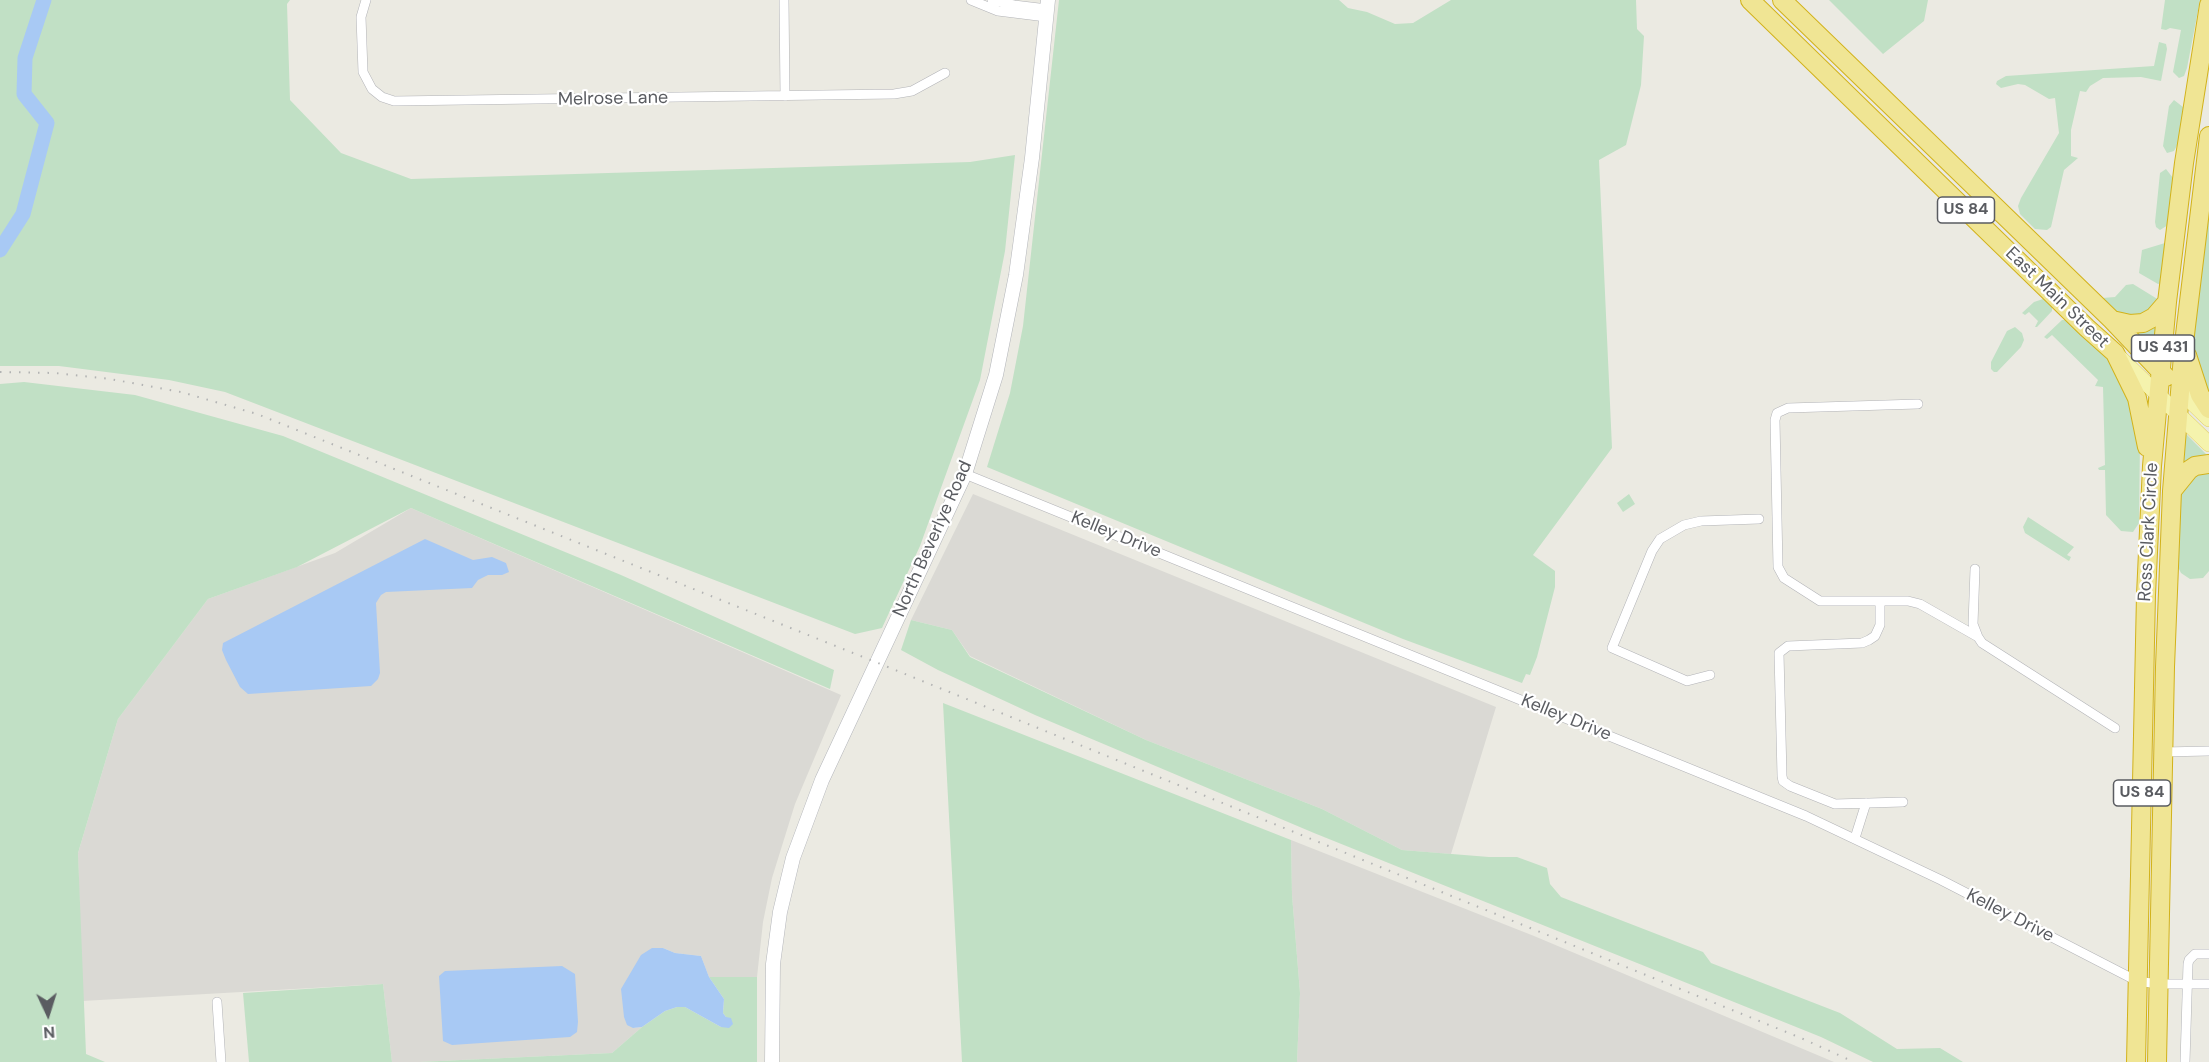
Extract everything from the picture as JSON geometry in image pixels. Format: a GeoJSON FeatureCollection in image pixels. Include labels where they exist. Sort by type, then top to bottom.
{"type":"FeatureCollection","features":[{"type":"Feature","properties":{"kind":"highway","name":"East Main Street"},"geometry":{"type":"LineString","coordinates":[[1750,0],[2115,353]]}},
{"type":"Feature","properties":{"kind":"highway","name":"East Main Street"},"geometry":{"type":"LineString","coordinates":[[1782,0],[2112,320],[2180,391]]}},
{"type":"Feature","properties":{"kind":"highway","name":"Ross Clark Circle"},"geometry":{"type":"LineString","coordinates":[[2136,1062],[2144,665],[2152,466],[2168,302],[2201,99],[2209,5]]}},
{"type":"Feature","properties":{"kind":"highway","name":"Ross Clark Circle"},"geometry":{"type":"LineString","coordinates":[[2157,1062],[2165,667],[2172,491],[2184,343],[2209,136]]}},
{"type":"Feature","properties":{"kind":"highway"},"geometry":{"type":"LineString","coordinates":[[2112,320],[2130,324],[2143,323],[2154,317],[2168,302]]}},
{"type":"Feature","properties":{"kind":"highway"},"geometry":{"type":"LineString","coordinates":[[2184,343],[2196,384],[2209,409]]}},
{"type":"Feature","properties":{"kind":"highway","name":"US 84"},"geometry":{"type":"LineString","coordinates":[[2115,353],[2138,398],[2152,466]]}},
{"type":"Feature","properties":{"kind":"highway"},"geometry":{"type":"LineString","coordinates":[[2172,491],[2188,470],[2195,466],[2209,464]]}},
{"type":"Feature","properties":{"kind":"highway"},"geometry":{"type":"LineString","coordinates":[[2144,665],[2165,667]]}},
{"type":"Feature","properties":{"kind":"highway"},"geometry":{"type":"LineString","coordinates":[[2142,752],[2163,752]]}},
{"type":"Feature","properties":{"kind":"main road","name":"East Main Street"},"geometry":{"type":"LineString","coordinates":[[2115,353],[2209,444]]}},
{"type":"Feature","properties":{"kind":"main road","name":"East Main Street"},"geometry":{"type":"LineString","coordinates":[[2180,391],[2209,419]]}},
{"type":"Feature","properties":{"kind":"street","name":"Melrose Lane"},"geometry":{"type":"LineString","coordinates":[[366,0],[361,17],[363,72],[368,84],[376,93],[394,101],[900,94],[918,88],[945,73]]}},
{"type":"Feature","properties":{"kind":"street"},"geometry":{"type":"LineString","coordinates":[[784,0],[785,96]]}},
{"type":"Feature","properties":{"kind":"street"},"geometry":{"type":"LineString","coordinates":[[971,0],[998,11],[1047,9]]}},
{"type":"Feature","properties":{"kind":"street"},"geometry":{"type":"LineString","coordinates":[[992,0],[1047,9]]}},
{"type":"Feature","properties":{"kind":"street","name":"North Beverlye Road"},"geometry":{"type":"LineString","coordinates":[[772,1062],[772,981],[776,938],[786,887],[801,834],[822,780],[964,474],[996,375],[1012,304],[1032,158],[1047,9]]}},
{"type":"Feature","properties":{"kind":"street"},"geometry":{"type":"LineString","coordinates":[[1918,404],[1781,410],[1776,417],[1777,560],[1780,573],[1784,578],[1820,601],[1908,601],[1920,604],[1978,638],[1987,647],[2115,728]]}},
{"type":"Feature","properties":{"kind":"street","name":"Kelley Drive"},"geometry":{"type":"LineString","coordinates":[[964,474],[1773,802],[1855,838],[2138,981],[2158,984],[2209,984]]}},
{"type":"Feature","properties":{"kind":"street"},"geometry":{"type":"LineString","coordinates":[[1710,675],[1687,681],[1612,648],[1652,551],[1660,539],[1684,525],[1701,521],[1759,519]]}},
{"type":"Feature","properties":{"kind":"street"},"geometry":{"type":"LineString","coordinates":[[1975,569],[1973,624],[1978,638]]}},
{"type":"Feature","properties":{"kind":"street"},"geometry":{"type":"LineString","coordinates":[[1880,601],[1879,630],[1862,644],[1788,646],[1779,653],[1784,780],[1790,786],[1835,804],[1903,802]]}},
{"type":"Feature","properties":{"kind":"street"},"geometry":{"type":"LineString","coordinates":[[2163,752],[2209,751]]}},
{"type":"Feature","properties":{"kind":"street"},"geometry":{"type":"LineString","coordinates":[[1855,838],[1866,803]]}},
{"type":"Feature","properties":{"kind":"street"},"geometry":{"type":"LineString","coordinates":[[2185,1062],[2189,960],[2195,954],[2209,954]]}},
{"type":"Feature","properties":{"kind":"street"},"geometry":{"type":"LineString","coordinates":[[218,1002],[221,1062]]}},
{"type":"Feature","properties":{"kind":"shaded area"},"geometry":{"type":"Polygon","coordinates":[[[973,494],[1496,707],[1451,854],[1402,850],[1322,809],[1146,740],[970,656],[952,630],[911,620],[973,494]]]}},
{"type":"Feature","properties":{"kind":"shaded area"},"geometry":{"type":"Polygon","coordinates":[[[411,508],[841,695],[795,804],[772,878],[763,922],[757,977],[709,977],[701,956],[675,953],[663,948],[633,1028],[642,1027],[612,1053],[419,1062],[392,1062],[383,984],[82,1001],[78,853],[118,719],[208,599],[335,553],[411,508]]]}},
{"type":"Feature","properties":{"kind":"shaded area"},"geometry":{"type":"Polygon","coordinates":[[[1291,840],[1534,936],[1834,1062],[1297,1062],[1300,993],[1292,895],[1291,840]]]}},
{"type":"Feature","properties":{"kind":"green space"},"geometry":{"type":"Polygon","coordinates":[[[0,0],[290,0],[287,4],[290,100],[341,153],[411,179],[970,162],[1015,155],[1005,251],[980,380],[920,546],[882,628],[855,634],[225,392],[169,380],[59,366],[0,366],[0,0]]]}},
{"type":"Feature","properties":{"kind":"green space"},"geometry":{"type":"Polygon","coordinates":[[[1059,0],[1339,0],[1348,8],[1367,12],[1395,24],[1413,23],[1451,0],[1636,0],[1637,29],[1644,36],[1641,85],[1626,145],[1599,160],[1612,448],[1533,555],[1555,571],[1555,587],[1537,657],[1530,675],[1526,674],[1522,683],[1403,639],[987,467],[1010,393],[1023,326],[1059,0]]]}},
{"type":"Feature","properties":{"kind":"green space"},"geometry":{"type":"Polygon","coordinates":[[[1829,0],[1928,0],[1924,21],[1883,54],[1829,0]]]}},
{"type":"Feature","properties":{"kind":"green space"},"geometry":{"type":"Polygon","coordinates":[[[2165,0],[2200,0],[2187,68],[2184,76],[2179,78],[2173,72],[2181,30],[2161,29],[2165,0]]]}},
{"type":"Feature","properties":{"kind":"green space"},"geometry":{"type":"Polygon","coordinates":[[[2159,42],[2166,44],[2167,49],[2161,81],[2141,77],[2103,78],[2090,86],[2086,92],[2080,91],[2071,130],[2071,156],[2078,158],[2064,170],[2051,227],[2047,230],[2035,229],[2020,214],[2018,206],[2059,133],[2055,98],[2049,99],[2025,85],[2018,84],[2001,88],[1996,84],[1997,81],[2006,76],[2154,66],[2159,42]]]}},
{"type":"Feature","properties":{"kind":"green space"},"geometry":{"type":"Polygon","coordinates":[[[2174,100],[2183,107],[2179,142],[2174,151],[2167,153],[2163,146],[2169,106],[2174,100]]]}},
{"type":"Feature","properties":{"kind":"green space"},"geometry":{"type":"Polygon","coordinates":[[[2166,169],[2173,178],[2168,225],[2160,230],[2156,227],[2155,222],[2160,173],[2166,169]]]}},
{"type":"Feature","properties":{"kind":"green space"},"geometry":{"type":"Polygon","coordinates":[[[2209,207],[2209,402],[2192,348],[2209,207]]]}},
{"type":"Feature","properties":{"kind":"green space"},"geometry":{"type":"Polygon","coordinates":[[[2165,243],[2162,283],[2158,284],[2139,273],[2142,250],[2165,243]]]}},
{"type":"Feature","properties":{"kind":"green space"},"geometry":{"type":"Polygon","coordinates":[[[2133,284],[2159,300],[2151,314],[2120,317],[2102,298],[2115,297],[2126,285],[2133,284]]]}},
{"type":"Feature","properties":{"kind":"green space"},"geometry":{"type":"Polygon","coordinates":[[[2046,298],[2052,306],[2052,311],[2035,327],[2038,321],[2029,312],[2025,315],[2022,313],[2034,302],[2046,298]]]}},
{"type":"Feature","properties":{"kind":"green space"},"geometry":{"type":"Polygon","coordinates":[[[2062,320],[2068,320],[2110,362],[2124,380],[2140,442],[2139,523],[2133,532],[2121,531],[2106,515],[2105,470],[2098,468],[2105,465],[2103,387],[2095,386],[2098,380],[2052,335],[2047,339],[2044,337],[2062,320]]]}},
{"type":"Feature","properties":{"kind":"green space"},"geometry":{"type":"Polygon","coordinates":[[[2157,320],[2159,344],[2152,349],[2131,328],[2157,320]]]}},
{"type":"Feature","properties":{"kind":"green space"},"geometry":{"type":"Polygon","coordinates":[[[2015,327],[2022,333],[2024,340],[2021,347],[1997,372],[1994,372],[1991,369],[1991,362],[2007,331],[2015,327]]]}},
{"type":"Feature","properties":{"kind":"green space"},"geometry":{"type":"Polygon","coordinates":[[[24,382],[135,395],[283,436],[621,575],[834,670],[830,689],[411,508],[297,567],[208,599],[118,719],[78,853],[86,1054],[105,1062],[0,1062],[0,384],[24,382]]]}},
{"type":"Feature","properties":{"kind":"green space"},"geometry":{"type":"Polygon","coordinates":[[[2185,433],[2209,457],[2182,471],[2185,433]]]}},
{"type":"Feature","properties":{"kind":"green space"},"geometry":{"type":"Polygon","coordinates":[[[2209,468],[2209,571],[2203,578],[2190,579],[2181,573],[2177,565],[2181,489],[2184,483],[2209,468]]]}},
{"type":"Feature","properties":{"kind":"green space"},"geometry":{"type":"Polygon","coordinates":[[[1629,494],[1635,504],[1623,512],[1617,503],[1629,494]]]}},
{"type":"Feature","properties":{"kind":"green space"},"geometry":{"type":"Polygon","coordinates":[[[2028,517],[2074,547],[2067,555],[2071,557],[2069,561],[2025,533],[2023,527],[2028,517]]]}},
{"type":"Feature","properties":{"kind":"green space"},"geometry":{"type":"Polygon","coordinates":[[[911,620],[952,630],[970,657],[1146,740],[1322,809],[1402,850],[1517,857],[1547,868],[1550,884],[1561,897],[1703,952],[1711,963],[1840,1013],[1897,1049],[1940,1048],[1963,1062],[1873,1062],[1821,1037],[1314,833],[1035,715],[938,670],[901,650],[911,620]]]}},
{"type":"Feature","properties":{"kind":"green space"},"geometry":{"type":"Polygon","coordinates":[[[943,703],[1291,840],[1292,895],[1300,993],[1297,1062],[962,1062],[943,703]]]}},
{"type":"Feature","properties":{"kind":"green space"},"geometry":{"type":"Polygon","coordinates":[[[709,977],[757,977],[757,1062],[419,1062],[612,1053],[642,1027],[665,1011],[677,1007],[685,1007],[721,1027],[726,1017],[723,1013],[724,999],[709,977]]]}},
{"type":"Feature","properties":{"kind":"green space"},"geometry":{"type":"Polygon","coordinates":[[[383,984],[392,1062],[249,1062],[243,993],[383,984]]]}},
{"type":"Feature","properties":{"kind":"water"},"geometry":{"type":"Polygon","coordinates":[[[425,539],[473,560],[492,557],[506,563],[509,572],[502,575],[488,575],[478,580],[472,588],[386,592],[381,595],[376,603],[380,673],[371,686],[248,694],[240,687],[222,650],[223,643],[425,539]]]}},
{"type":"Feature","properties":{"kind":"water"},"geometry":{"type":"Polygon","coordinates":[[[652,948],[701,956],[709,977],[724,999],[723,1013],[726,1017],[731,1018],[733,1024],[729,1028],[721,1027],[685,1007],[677,1007],[665,1011],[642,1027],[633,1028],[627,1025],[621,989],[641,955],[652,948]]]}},
{"type":"Feature","properties":{"kind":"water"},"geometry":{"type":"Polygon","coordinates":[[[562,966],[575,974],[578,1022],[577,1032],[570,1037],[452,1045],[443,1041],[439,976],[445,971],[562,966]]]}},
{"type":"Feature","properties":{"kind":"waterway"},"geometry":{"type":"LineString","coordinates":[[0,250],[23,214],[47,123],[24,94],[25,58],[44,0]]}},
{"type":"Feature","properties":{"kind":"railway"},"geometry":{"type":"LineString","coordinates":[[0,372],[55,373],[110,379],[181,392],[257,414],[878,663],[1801,1038],[1854,1062]]}}]}
